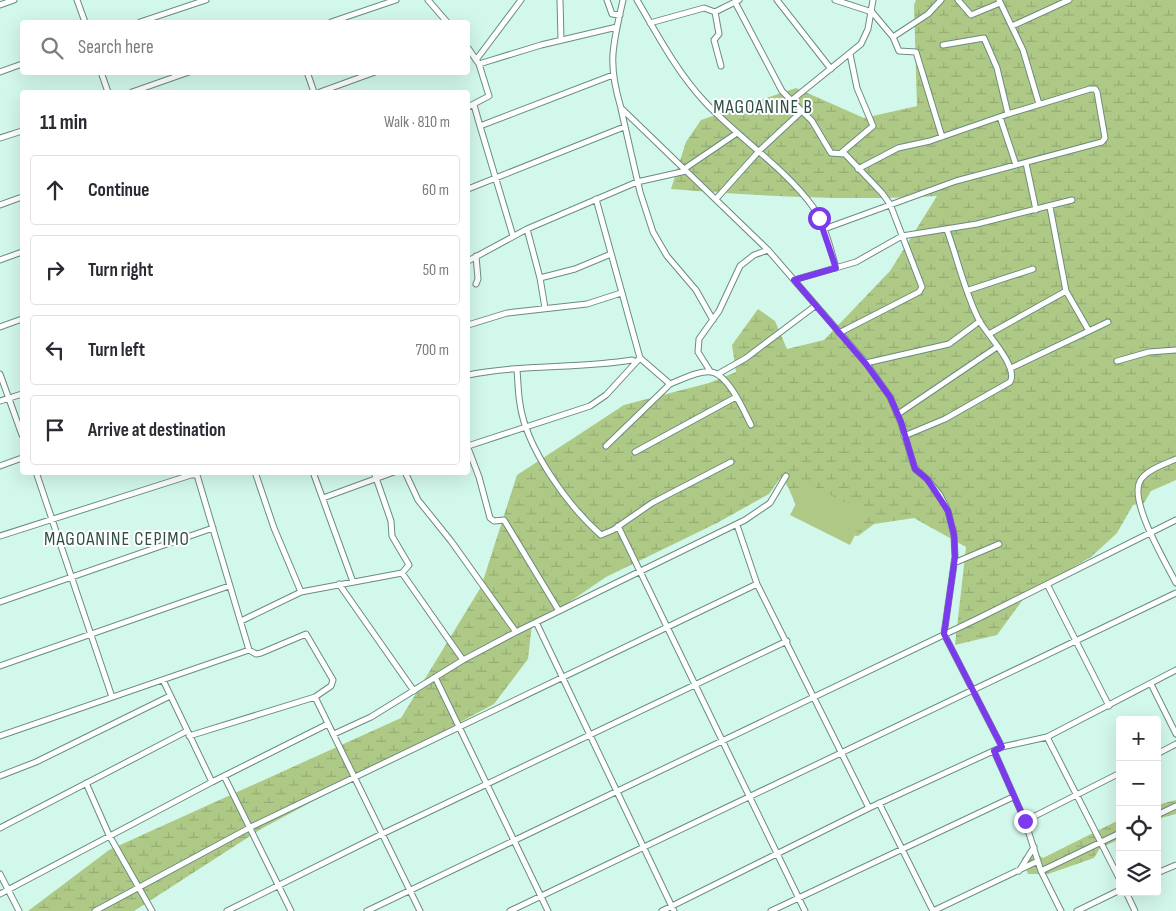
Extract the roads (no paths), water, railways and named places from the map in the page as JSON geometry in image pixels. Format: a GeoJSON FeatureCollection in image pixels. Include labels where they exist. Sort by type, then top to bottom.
{"type":"FeatureCollection","features":[{"type":"Feature","properties":{"kind":"street"},"geometry":{"type":"LineString","coordinates":[[0,5],[14,0]]}},
{"type":"Feature","properties":{"kind":"street"},"geometry":{"type":"LineString","coordinates":[[76,0],[84,20]]}},
{"type":"Feature","properties":{"kind":"street"},"geometry":{"type":"LineString","coordinates":[[146,20],[206,0]]}},
{"type":"Feature","properties":{"kind":"street"},"geometry":{"type":"LineString","coordinates":[[337,20],[396,0]]}},
{"type":"Feature","properties":{"kind":"street"},"geometry":{"type":"LineString","coordinates":[[428,0],[445,20]]}},
{"type":"Feature","properties":{"kind":"street"},"geometry":{"type":"LineString","coordinates":[[478,62],[521,0]]}},
{"type":"Feature","properties":{"kind":"street"},"geometry":{"type":"LineString","coordinates":[[560,0],[561,40]]}},
{"type":"Feature","properties":{"kind":"street"},"geometry":{"type":"LineString","coordinates":[[607,0],[612,14],[620,15]]}},
{"type":"Feature","properties":{"kind":"street"},"geometry":{"type":"LineString","coordinates":[[623,0],[612,53],[613,75],[637,182],[647,217],[660,245],[696,290],[713,320]]}},
{"type":"Feature","properties":{"kind":"street"},"geometry":{"type":"LineString","coordinates":[[636,0],[704,101],[759,151],[813,207],[824,229],[836,268]]}},
{"type":"Feature","properties":{"kind":"street"},"geometry":{"type":"LineString","coordinates":[[777,0],[830,69]]}},
{"type":"Feature","properties":{"kind":"street"},"geometry":{"type":"LineString","coordinates":[[835,0],[872,12],[893,37],[900,51],[916,52],[942,137]]}},
{"type":"Feature","properties":{"kind":"street"},"geometry":{"type":"LineString","coordinates":[[792,100],[850,54],[865,38],[873,0]]}},
{"type":"Feature","properties":{"kind":"street"},"geometry":{"type":"LineString","coordinates":[[893,37],[928,14],[941,0]]}},
{"type":"Feature","properties":{"kind":"street"},"geometry":{"type":"LineString","coordinates":[[958,0],[971,15],[999,1],[1023,50],[1039,104]]}},
{"type":"Feature","properties":{"kind":"street"},"geometry":{"type":"LineString","coordinates":[[1012,26],[1069,0]]}},
{"type":"Feature","properties":{"kind":"street"},"geometry":{"type":"LineString","coordinates":[[650,23],[704,8],[715,12],[737,1],[782,92],[818,128],[831,153],[835,155],[873,126],[857,88],[850,54]]}},
{"type":"Feature","properties":{"kind":"street"},"geometry":{"type":"LineString","coordinates":[[715,12],[719,34],[714,40],[721,66]]}},
{"type":"Feature","properties":{"kind":"street"},"geometry":{"type":"LineString","coordinates":[[478,62],[618,27]]}},
{"type":"Feature","properties":{"kind":"street"},"geometry":{"type":"LineString","coordinates":[[943,45],[984,38],[997,68],[1008,114]]}},
{"type":"Feature","properties":{"kind":"street"},"geometry":{"type":"LineString","coordinates":[[470,51],[478,62],[489,96],[470,106]]}},
{"type":"Feature","properties":{"kind":"street"},"geometry":{"type":"LineString","coordinates":[[0,72],[20,65]]}},
{"type":"Feature","properties":{"kind":"street"},"geometry":{"type":"LineString","coordinates":[[102,75],[107,90]]}},
{"type":"Feature","properties":{"kind":"street"},"geometry":{"type":"LineString","coordinates":[[138,90],[180,75]]}},
{"type":"Feature","properties":{"kind":"street"},"geometry":{"type":"LineString","coordinates":[[308,75],[313,90]]}},
{"type":"Feature","properties":{"kind":"street"},"geometry":{"type":"LineString","coordinates":[[326,90],[367,75]]}},
{"type":"Feature","properties":{"kind":"street"},"geometry":{"type":"LineString","coordinates":[[480,126],[613,75]]}},
{"type":"Feature","properties":{"kind":"street"},"geometry":{"type":"LineString","coordinates":[[824,229],[956,181],[1102,142],[1105,138],[1095,89],[1039,104],[942,137],[898,148],[858,169]]}},
{"type":"Feature","properties":{"kind":"street"},"geometry":{"type":"LineString","coordinates":[[474,105],[513,236]]}},
{"type":"Feature","properties":{"kind":"street"},"geometry":{"type":"LineString","coordinates":[[620,108],[768,250],[866,364],[890,397],[898,414],[915,469],[927,479],[948,511],[954,535],[954,563],[944,634],[1002,747]]}},
{"type":"Feature","properties":{"kind":"street"},"geometry":{"type":"LineString","coordinates":[[716,199],[759,151],[802,111]]}},
{"type":"Feature","properties":{"kind":"street"},"geometry":{"type":"LineString","coordinates":[[1000,117],[1016,165]]}},
{"type":"Feature","properties":{"kind":"street"},"geometry":{"type":"LineString","coordinates":[[470,188],[624,127]]}},
{"type":"Feature","properties":{"kind":"street"},"geometry":{"type":"LineString","coordinates":[[0,138],[20,131]]}},
{"type":"Feature","properties":{"kind":"street"},"geometry":{"type":"LineString","coordinates":[[470,260],[527,229],[596,199],[637,182],[685,170],[738,133]]}},
{"type":"Feature","properties":{"kind":"street"},"geometry":{"type":"LineString","coordinates":[[839,333],[922,290],[890,204],[882,193],[841,152]]}},
{"type":"Feature","properties":{"kind":"street"},"geometry":{"type":"LineString","coordinates":[[1026,163],[1036,210]]}},
{"type":"Feature","properties":{"kind":"street"},"geometry":{"type":"LineString","coordinates":[[0,205],[20,198]]}},
{"type":"Feature","properties":{"kind":"street"},"geometry":{"type":"LineString","coordinates":[[596,199],[638,360]]}},
{"type":"Feature","properties":{"kind":"street"},"geometry":{"type":"LineString","coordinates":[[794,280],[864,259],[902,236],[947,230],[1050,207],[1072,200]]}},
{"type":"Feature","properties":{"kind":"street"},"geometry":{"type":"LineString","coordinates":[[1050,207],[1066,291],[1089,331]]}},
{"type":"Feature","properties":{"kind":"street"},"geometry":{"type":"LineString","coordinates":[[527,229],[540,278],[545,308]]}},
{"type":"Feature","properties":{"kind":"street"},"geometry":{"type":"LineString","coordinates":[[904,436],[945,419],[1010,382],[1012,378],[1011,368],[980,321],[947,230]]}},
{"type":"Feature","properties":{"kind":"street"},"geometry":{"type":"LineString","coordinates":[[751,425],[736,396],[718,374],[710,371],[698,352],[697,345],[702,333],[713,320],[740,266],[754,255],[768,250]]}},
{"type":"Feature","properties":{"kind":"street"},"geometry":{"type":"LineString","coordinates":[[0,260],[20,253]]}},
{"type":"Feature","properties":{"kind":"street"},"geometry":{"type":"LineString","coordinates":[[540,278],[575,269],[611,254]]}},
{"type":"Feature","properties":{"kind":"street"},"geometry":{"type":"LineString","coordinates":[[476,256],[478,278],[476,284]]}},
{"type":"Feature","properties":{"kind":"street"},"geometry":{"type":"LineString","coordinates":[[968,290],[1033,269]]}},
{"type":"Feature","properties":{"kind":"street"},"geometry":{"type":"LineString","coordinates":[[989,334],[1066,291]]}},
{"type":"Feature","properties":{"kind":"street"},"geometry":{"type":"LineString","coordinates":[[470,324],[507,313],[599,302],[621,293]]}},
{"type":"Feature","properties":{"kind":"street"},"geometry":{"type":"LineString","coordinates":[[718,374],[746,358],[815,306]]}},
{"type":"Feature","properties":{"kind":"street"},"geometry":{"type":"LineString","coordinates":[[0,327],[20,320]]}},
{"type":"Feature","properties":{"kind":"street"},"geometry":{"type":"LineString","coordinates":[[866,364],[949,344],[980,321]]}},
{"type":"Feature","properties":{"kind":"street"},"geometry":{"type":"LineString","coordinates":[[1011,368],[1108,322]]}},
{"type":"Feature","properties":{"kind":"street"},"geometry":{"type":"LineString","coordinates":[[898,414],[997,347]]}},
{"type":"Feature","properties":{"kind":"street"},"geometry":{"type":"LineString","coordinates":[[1117,361],[1149,352],[1176,350]]}},
{"type":"Feature","properties":{"kind":"street"},"geometry":{"type":"LineString","coordinates":[[470,446],[595,403],[622,379],[638,360]]}},
{"type":"Feature","properties":{"kind":"street"},"geometry":{"type":"LineString","coordinates":[[470,375],[591,366],[638,360],[670,384]]}},
{"type":"Feature","properties":{"kind":"street"},"geometry":{"type":"LineString","coordinates":[[517,370],[520,405],[526,427],[540,456],[565,495],[598,532],[604,535],[652,504],[730,462]]}},
{"type":"Feature","properties":{"kind":"street"},"geometry":{"type":"LineString","coordinates":[[606,446],[670,384],[710,371]]}},
{"type":"Feature","properties":{"kind":"street"},"geometry":{"type":"LineString","coordinates":[[0,374],[20,429]]}},
{"type":"Feature","properties":{"kind":"street"},"geometry":{"type":"LineString","coordinates":[[0,401],[20,395]]}},
{"type":"Feature","properties":{"kind":"street"},"geometry":{"type":"LineString","coordinates":[[635,452],[736,396]]}},
{"type":"Feature","properties":{"kind":"street"},"geometry":{"type":"LineString","coordinates":[[470,452],[490,518],[494,521],[504,520],[559,611]]}},
{"type":"Feature","properties":{"kind":"street"},"geometry":{"type":"LineString","coordinates":[[0,466],[20,459]]}},
{"type":"Feature","properties":{"kind":"street"},"geometry":{"type":"LineString","coordinates":[[1176,459],[1149,472],[1139,482],[1139,501],[1151,534],[1176,583]]}},
{"type":"Feature","properties":{"kind":"street"},"geometry":{"type":"LineString","coordinates":[[37,475],[112,697]]}},
{"type":"Feature","properties":{"kind":"street"},"geometry":{"type":"LineString","coordinates":[[0,536],[191,475]]}},
{"type":"Feature","properties":{"kind":"street"},"geometry":{"type":"LineString","coordinates":[[0,828],[188,733],[315,697],[331,686],[333,680],[306,634],[261,653],[256,654],[249,650],[242,622],[229,586],[201,483],[195,475]]}},
{"type":"Feature","properties":{"kind":"street"},"geometry":{"type":"LineString","coordinates":[[256,475],[274,528],[301,592]]}},
{"type":"Feature","properties":{"kind":"street"},"geometry":{"type":"LineString","coordinates":[[314,475],[353,582]]}},
{"type":"Feature","properties":{"kind":"street"},"geometry":{"type":"LineString","coordinates":[[242,622],[301,592],[402,573],[409,568],[392,536],[391,521],[375,475],[323,498]]}},
{"type":"Feature","properties":{"kind":"street"},"geometry":{"type":"LineString","coordinates":[[406,475],[418,500],[451,541],[516,632]]}},
{"type":"Feature","properties":{"kind":"street"},"geometry":{"type":"LineString","coordinates":[[334,734],[371,718],[463,660],[516,632],[737,525],[770,503],[786,476]]}},
{"type":"Feature","properties":{"kind":"street"},"geometry":{"type":"LineString","coordinates":[[367,911],[1151,534],[1176,520]]}},
{"type":"Feature","properties":{"kind":"street"},"geometry":{"type":"LineString","coordinates":[[737,525],[757,584],[869,808]]}},
{"type":"Feature","properties":{"kind":"street"},"geometry":{"type":"LineString","coordinates":[[618,526],[804,911]]}},
{"type":"Feature","properties":{"kind":"street"},"geometry":{"type":"LineString","coordinates":[[0,602],[213,528]]}},
{"type":"Feature","properties":{"kind":"street"},"geometry":{"type":"LineString","coordinates":[[954,563],[999,544]]}},
{"type":"Feature","properties":{"kind":"street"},"geometry":{"type":"LineString","coordinates":[[402,573],[463,660]]}},
{"type":"Feature","properties":{"kind":"street"},"geometry":{"type":"LineString","coordinates":[[339,584],[414,691]]}},
{"type":"Feature","properties":{"kind":"street"},"geometry":{"type":"LineString","coordinates":[[94,911],[251,827],[757,584]]}},
{"type":"Feature","properties":{"kind":"street"},"geometry":{"type":"LineString","coordinates":[[1047,584],[1109,706]]}},
{"type":"Feature","properties":{"kind":"street"},"geometry":{"type":"LineString","coordinates":[[0,666],[229,586]]}},
{"type":"Feature","properties":{"kind":"street"},"geometry":{"type":"LineString","coordinates":[[510,911],[1176,593]]}},
{"type":"Feature","properties":{"kind":"street"},"geometry":{"type":"LineString","coordinates":[[536,622],[619,790],[673,909]]}},
{"type":"Feature","properties":{"kind":"street"},"geometry":{"type":"LineString","coordinates":[[227,911],[382,834],[787,641]]}},
{"type":"Feature","properties":{"kind":"street"},"geometry":{"type":"LineString","coordinates":[[0,736],[249,650]]}},
{"type":"Feature","properties":{"kind":"street"},"geometry":{"type":"LineString","coordinates":[[662,911],[673,909],[777,853],[1002,747],[1048,737],[1176,670]]}},
{"type":"Feature","properties":{"kind":"street"},"geometry":{"type":"LineString","coordinates":[[435,677],[548,911]]}},
{"type":"Feature","properties":{"kind":"street"},"geometry":{"type":"LineString","coordinates":[[164,680],[212,782]]}},
{"type":"Feature","properties":{"kind":"street"},"geometry":{"type":"LineString","coordinates":[[1152,684],[1176,734]]}},
{"type":"Feature","properties":{"kind":"street"},"geometry":{"type":"LineString","coordinates":[[0,776],[36,762],[170,696]]}},
{"type":"Feature","properties":{"kind":"street"},"geometry":{"type":"LineString","coordinates":[[315,697],[420,911]]}},
{"type":"Feature","properties":{"kind":"street"},"geometry":{"type":"LineString","coordinates":[[0,894],[212,782],[328,724]]}},
{"type":"Feature","properties":{"kind":"street"},"geometry":{"type":"LineString","coordinates":[[1048,737],[1116,872]]}},
{"type":"Feature","properties":{"kind":"street"},"geometry":{"type":"LineString","coordinates":[[1161,752],[1176,744]]}},
{"type":"Feature","properties":{"kind":"street"},"geometry":{"type":"LineString","coordinates":[[994,751],[1025,821],[1041,871],[1061,911]]}},
{"type":"Feature","properties":{"kind":"street"},"geometry":{"type":"LineString","coordinates":[[224,776],[251,827],[291,911]]}},
{"type":"Feature","properties":{"kind":"street"},"geometry":{"type":"LineString","coordinates":[[1025,821],[1116,776]]}},
{"type":"Feature","properties":{"kind":"street"},"geometry":{"type":"LineString","coordinates":[[86,783],[109,836],[152,911]]}},
{"type":"Feature","properties":{"kind":"street"},"geometry":{"type":"LineString","coordinates":[[771,911],[1013,797]]}},
{"type":"Feature","properties":{"kind":"street"},"geometry":{"type":"LineString","coordinates":[[880,803],[933,911],[1038,862]]}},
{"type":"Feature","properties":{"kind":"street"},"geometry":{"type":"LineString","coordinates":[[1161,813],[1176,806]]}},
{"type":"Feature","properties":{"kind":"street"},"geometry":{"type":"LineString","coordinates":[[1041,871],[1116,835]]}},
{"type":"Feature","properties":{"kind":"street"},"geometry":{"type":"LineString","coordinates":[[1019,871],[1034,847]]}},
{"type":"Feature","properties":{"kind":"street"},"geometry":{"type":"LineString","coordinates":[[1161,871],[1176,865]]}},
{"type":"Feature","properties":{"kind":"street"},"geometry":{"type":"LineString","coordinates":[[0,874],[19,911]]}},
{"type":"Feature","properties":{"kind":"street"},"geometry":{"type":"LineString","coordinates":[[1077,911],[1116,892]]}},
{"type":"Feature","properties":{"kind":"street"},"geometry":{"type":"LineString","coordinates":[[1128,896],[1135,911]]}},
{"type":"Feature","properties":{"kind":"district","name":"MAGOANINE B"},"geometry":{"type":"Point","coordinates":[763,106]}},
{"type":"Feature","properties":{"kind":"district","name":"MAGOANINE CEPIMO"},"geometry":{"type":"Point","coordinates":[117,538]}}]}
